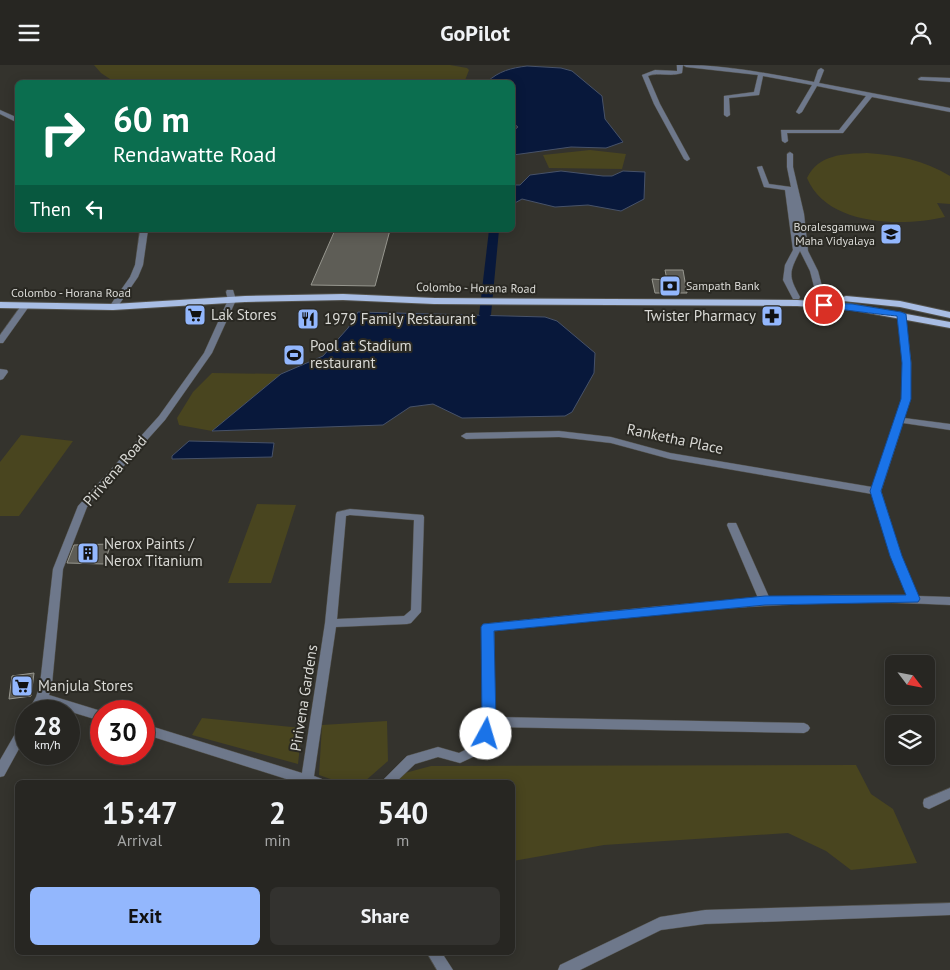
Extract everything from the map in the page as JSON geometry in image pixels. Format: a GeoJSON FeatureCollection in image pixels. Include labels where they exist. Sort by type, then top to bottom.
{"type":"FeatureCollection","features":[{"type":"Feature","properties":{"kind":"main road","name":"Colombo - Horana Road"},"geometry":{"type":"LineString","coordinates":[[0,296],[116,303]]}},
{"type":"Feature","properties":{"kind":"main road","name":"Colombo - Horana Road"},"geometry":{"type":"LineString","coordinates":[[0,305],[116,303],[231,296],[471,297],[797,303],[852,307],[901,314],[950,325]]}},
{"type":"Feature","properties":{"kind":"main road","name":"Colombo - Horana Road"},"geometry":{"type":"LineString","coordinates":[[502,298],[796,297],[900,304],[950,315]]}},
{"type":"Feature","properties":{"kind":"street"},"geometry":{"type":"LineString","coordinates":[[680,65],[680,72],[677,73],[655,72],[645,75],[657,105],[687,159]]}},
{"type":"Feature","properties":{"kind":"street"},"geometry":{"type":"LineString","coordinates":[[686,65],[761,74],[950,110]]}},
{"type":"Feature","properties":{"kind":"street"},"geometry":{"type":"LineString","coordinates":[[799,113],[815,85],[820,70]]}},
{"type":"Feature","properties":{"kind":"street"},"geometry":{"type":"LineString","coordinates":[[727,115],[726,97],[757,94],[761,74]]}},
{"type":"Feature","properties":{"kind":"street"},"geometry":{"type":"LineString","coordinates":[[921,79],[950,81]]}},
{"type":"Feature","properties":{"kind":"street"},"geometry":{"type":"LineString","coordinates":[[785,141],[783,131],[841,132],[844,124],[858,112],[870,95]]}},
{"type":"Feature","properties":{"kind":"street"},"geometry":{"type":"LineString","coordinates":[[0,112],[15,120]]}},
{"type":"Feature","properties":{"kind":"street"},"geometry":{"type":"LineString","coordinates":[[790,154],[790,167],[800,214],[804,251],[814,271],[821,298]]}},
{"type":"Feature","properties":{"kind":"street"},"geometry":{"type":"LineString","coordinates":[[760,167],[766,186],[788,188],[796,250],[789,265],[787,280],[796,297]]}},
{"type":"Feature","properties":{"kind":"street"},"geometry":{"type":"LineString","coordinates":[[116,303],[134,277],[139,265],[144,232]]}},
{"type":"Feature","properties":{"kind":"street","name":"Pirivena Road"},"geometry":{"type":"LineString","coordinates":[[42,698],[48,665],[58,569],[83,506],[162,418],[208,353],[231,296]]}},
{"type":"Feature","properties":{"kind":"street"},"geometry":{"type":"LineString","coordinates":[[0,341],[26,305]]}},
{"type":"Feature","properties":{"kind":"street"},"geometry":{"type":"LineString","coordinates":[[901,314],[907,363],[906,399],[876,491],[896,556],[914,599]]}},
{"type":"Feature","properties":{"kind":"street"},"geometry":{"type":"LineString","coordinates":[[0,372],[4,372],[0,377]]}},
{"type":"Feature","properties":{"kind":"street"},"geometry":{"type":"LineString","coordinates":[[899,420],[950,427]]}},
{"type":"Feature","properties":{"kind":"street","name":"Ranketha Place"},"geometry":{"type":"LineString","coordinates":[[466,436],[559,434],[611,441],[670,456],[876,491]]}},
{"type":"Feature","properties":{"kind":"street","name":"Pirivena Gardens"},"geometry":{"type":"LineString","coordinates":[[313,780],[341,515],[350,512],[418,517],[416,612],[407,620],[331,623]]}},
{"type":"Feature","properties":{"kind":"street"},"geometry":{"type":"LineString","coordinates":[[732,525],[765,601]]}},
{"type":"Feature","properties":{"kind":"street"},"geometry":{"type":"LineString","coordinates":[[389,780],[411,760],[438,752],[460,758],[484,746],[489,722],[488,627],[765,601],[914,599],[950,601]]}},
{"type":"Feature","properties":{"kind":"street"},"geometry":{"type":"LineString","coordinates":[[42,698],[90,713]]}},
{"type":"Feature","properties":{"kind":"street"},"geometry":{"type":"LineString","coordinates":[[489,722],[804,728]]}},
{"type":"Feature","properties":{"kind":"street"},"geometry":{"type":"LineString","coordinates":[[155,732],[313,780]]}},
{"type":"Feature","properties":{"kind":"street"},"geometry":{"type":"LineString","coordinates":[[0,772],[15,745]]}},
{"type":"Feature","properties":{"kind":"street"},"geometry":{"type":"LineString","coordinates":[[929,803],[950,793]]}},
{"type":"Feature","properties":{"kind":"street"},"geometry":{"type":"LineString","coordinates":[[565,970],[660,924],[705,917],[950,909]]}},
{"type":"Feature","properties":{"kind":"street"},"geometry":{"type":"LineString","coordinates":[[435,955],[445,970]]}},
{"type":"Feature","properties":{"kind":"shaded area"},"geometry":{"type":"Polygon","coordinates":[[[94,65],[450,65],[469,70],[465,80],[112,80],[101,73],[94,65]]]}},
{"type":"Feature","properties":{"kind":"shaded area"},"geometry":{"type":"Polygon","coordinates":[[[590,150],[626,154],[622,169],[549,168],[543,155],[590,150]]]}},
{"type":"Feature","properties":{"kind":"shaded area"},"geometry":{"type":"Polygon","coordinates":[[[867,153],[910,159],[940,170],[950,176],[950,204],[937,203],[945,217],[908,222],[887,222],[848,214],[831,206],[817,194],[807,178],[818,164],[832,157],[867,153]]]}},
{"type":"Feature","properties":{"kind":"shaded area"},"geometry":{"type":"Polygon","coordinates":[[[212,373],[281,374],[212,431],[179,425],[177,418],[193,392],[212,373]]]}},
{"type":"Feature","properties":{"kind":"shaded area"},"geometry":{"type":"Polygon","coordinates":[[[21,435],[73,441],[19,516],[0,516],[0,462],[21,435]]]}},
{"type":"Feature","properties":{"kind":"shaded area"},"geometry":{"type":"Polygon","coordinates":[[[257,504],[296,505],[271,583],[228,583],[257,504]]]}},
{"type":"Feature","properties":{"kind":"shaded area"},"geometry":{"type":"Polygon","coordinates":[[[202,718],[302,728],[298,764],[192,735],[202,718]]]}},
{"type":"Feature","properties":{"kind":"shaded area"},"geometry":{"type":"Polygon","coordinates":[[[387,721],[388,761],[366,780],[333,780],[319,775],[322,725],[387,721]]]}},
{"type":"Feature","properties":{"kind":"shaded area"},"geometry":{"type":"Polygon","coordinates":[[[856,765],[871,794],[893,809],[917,863],[851,870],[826,851],[788,833],[604,845],[515,861],[515,780],[397,780],[405,773],[431,766],[856,765]]]}},
{"type":"Feature","properties":{"kind":"water"},"geometry":{"type":"Polygon","coordinates":[[[527,66],[561,68],[572,71],[602,96],[605,119],[623,142],[606,148],[571,147],[515,155],[515,129],[518,127],[515,125],[515,80],[490,80],[496,75],[527,66]]]}},
{"type":"Feature","properties":{"kind":"water"},"geometry":{"type":"Polygon","coordinates":[[[561,171],[603,176],[612,176],[623,171],[645,172],[644,199],[621,211],[588,205],[555,207],[522,199],[515,203],[515,185],[520,185],[530,175],[561,171]]]}},
{"type":"Feature","properties":{"kind":"water"},"geometry":{"type":"Polygon","coordinates":[[[358,312],[545,317],[557,321],[595,353],[594,373],[572,412],[565,416],[462,418],[433,404],[410,407],[383,425],[212,431],[281,374],[323,356],[348,328],[358,312]]]}},
{"type":"Feature","properties":{"kind":"water"},"geometry":{"type":"Polygon","coordinates":[[[189,441],[274,443],[272,457],[172,459],[172,456],[189,441]]]}},
{"type":"Feature","properties":{"kind":"building"},"geometry":{"type":"Polygon","coordinates":[[[334,232],[389,232],[375,286],[311,285],[334,232]]]}},
{"type":"Feature","properties":{"kind":"building","name":"Sampath Bank"},"geometry":{"type":"Polygon","coordinates":[[[665,270],[683,270],[687,293],[655,293],[652,279],[667,280],[665,270]]]}},
{"type":"Feature","properties":{"kind":"building","name":"Nerox Paints / Nerox Titanium"},"geometry":{"type":"Polygon","coordinates":[[[111,544],[104,564],[67,563],[74,545],[111,544]]]}},
{"type":"Feature","properties":{"kind":"building","name":"Manjula Stores"},"geometry":{"type":"Polygon","coordinates":[[[34,673],[31,696],[9,699],[12,676],[34,673]]]}},
{"type":"Feature","properties":{"kind":"waterway"},"geometry":{"type":"LineString","coordinates":[[485,315],[494,232]]}},
{"type":"Feature","properties":{"kind":"place","name":"Boralesgamuwa Maha Vidyalaya"},"geometry":{"type":"Point","coordinates":[891,234]}},
{"type":"Feature","properties":{"kind":"place","name":"Sampath Bank"},"geometry":{"type":"Point","coordinates":[670,286]}},
{"type":"Feature","properties":{"kind":"place","name":"Lak Stores"},"geometry":{"type":"Point","coordinates":[195,315]}},
{"type":"Feature","properties":{"kind":"place","name":"Twister Pharmacy"},"geometry":{"type":"Point","coordinates":[772,316]}},
{"type":"Feature","properties":{"kind":"place","name":"1979 Family Restaurant"},"geometry":{"type":"Point","coordinates":[308,319]}},
{"type":"Feature","properties":{"kind":"place","name":"Pool at Stadium restaurant"},"geometry":{"type":"Point","coordinates":[294,355]}},
{"type":"Feature","properties":{"kind":"place","name":"Nerox Paints / Nerox Titanium"},"geometry":{"type":"Point","coordinates":[88,553]}},
{"type":"Feature","properties":{"kind":"place","name":"Manjula Stores"},"geometry":{"type":"Point","coordinates":[22,686]}},
{"type":"Feature","properties":{"kind":"route"},"geometry":{"type":"LineString","coordinates":[[486,734],[489,722],[488,627],[765,601],[914,599],[896,556],[876,491],[906,399],[907,363],[901,314],[824,305]]}}]}
